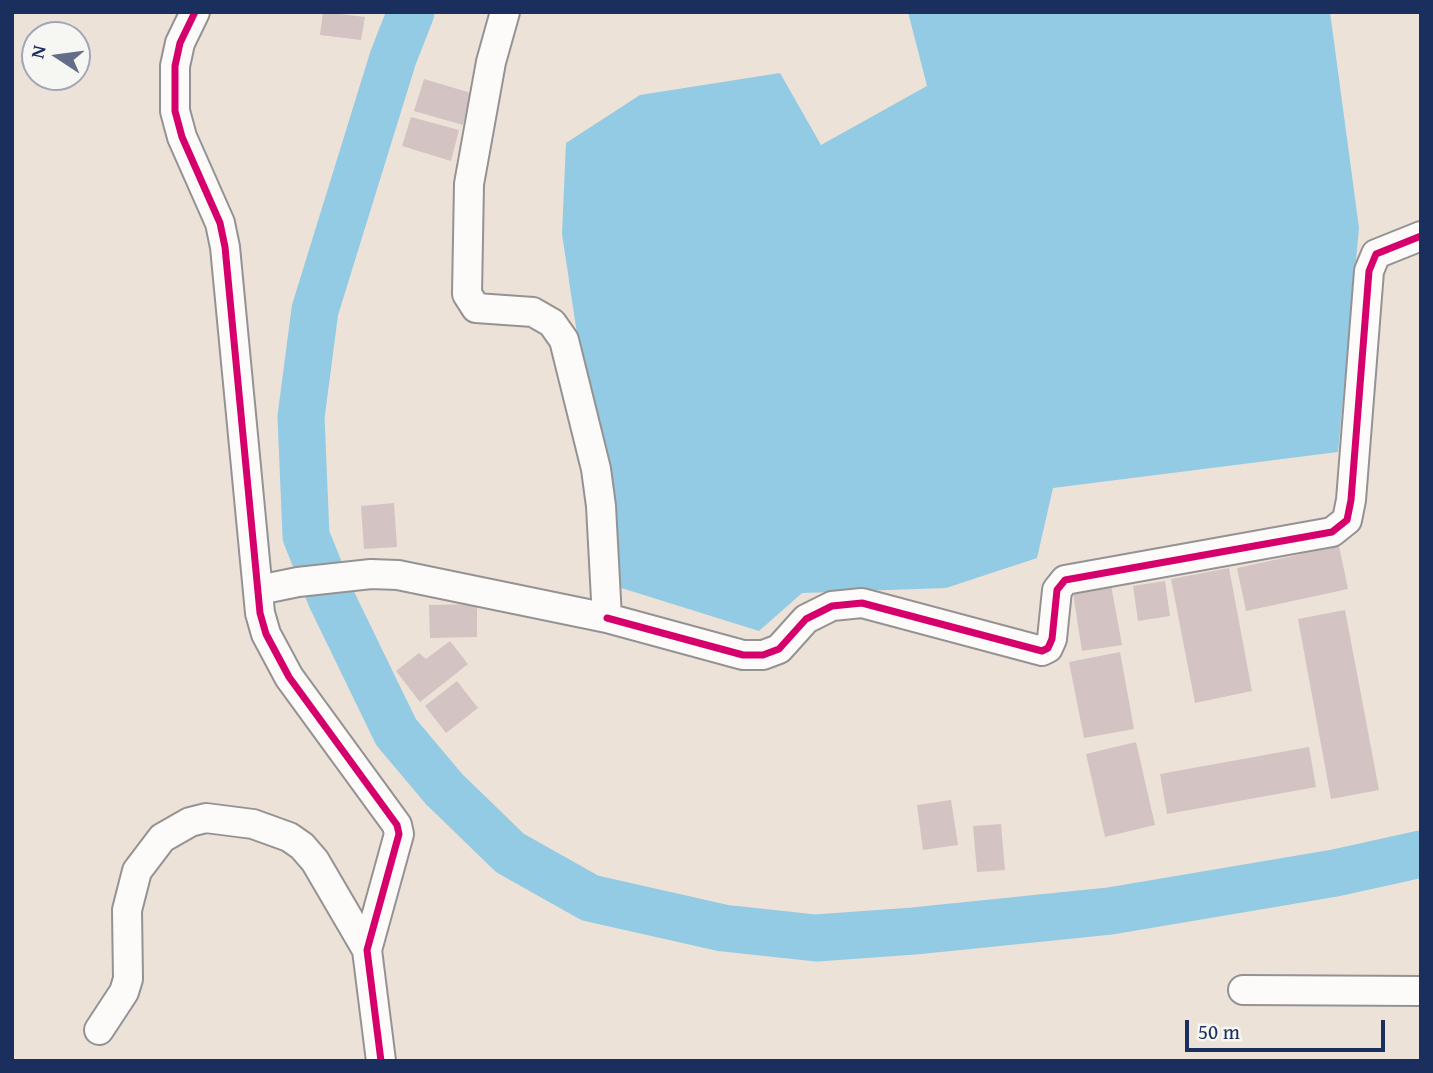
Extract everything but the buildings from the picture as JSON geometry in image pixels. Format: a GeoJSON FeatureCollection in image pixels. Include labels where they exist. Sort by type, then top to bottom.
{"type":"FeatureCollection","features":[{"type":"Feature","properties":{"kind":"street"},"geometry":{"type":"LineString","coordinates":[[195,12],[180,43],[175,66],[175,111],[182,136],[220,223],[225,247],[260,613],[266,634],[289,677],[397,825],[399,834],[367,950],[381,1061]]}},
{"type":"Feature","properties":{"kind":"street"},"geometry":{"type":"LineString","coordinates":[[505,12],[491,62],[470,184],[467,294],[476,308],[533,312],[552,323],[564,340],[596,469],[601,506],[607,618]]}},
{"type":"Feature","properties":{"kind":"street"},"geometry":{"type":"LineString","coordinates":[[259,590],[298,582],[371,574],[424,579],[607,618],[743,655],[763,655],[779,649],[806,619],[832,606],[862,603],[1042,651],[1048,648],[1052,639],[1057,590],[1065,580],[1332,532],[1347,520],[1351,500],[1369,271],[1376,254],[1421,236]]}},
{"type":"Feature","properties":{"kind":"street"},"geometry":{"type":"LineString","coordinates":[[99,1030],[124,992],[128,979],[128,910],[137,871],[162,838],[190,822],[206,818],[253,824],[289,837],[302,846],[315,861],[367,950]]}},
{"type":"Feature","properties":{"kind":"street"},"geometry":{"type":"LineString","coordinates":[[1243,990],[1421,991]]}},
{"type":"Feature","properties":{"kind":"water"},"geometry":{"type":"Polygon","coordinates":[[[908,12],[1330,12],[1359,228],[1338,452],[1053,488],[1037,558],[946,588],[802,593],[759,631],[615,586],[562,234],[566,143],[640,95],[780,73],[821,145],[927,86],[908,12]]]}},
{"type":"Feature","properties":{"kind":"waterway"},"geometry":{"type":"LineString","coordinates":[[411,12],[393,58],[315,310],[301,417],[306,536],[331,598],[396,732],[444,789],[510,853],[590,898],[723,928],[816,938],[1110,911],[1335,873],[1421,854]]}},
{"type":"Feature","properties":{"kind":"cycle path"},"geometry":{"type":"LineString","coordinates":[[195,12],[180,43],[175,66],[175,111],[182,137],[220,223],[225,247],[260,613],[266,634],[289,677],[397,825],[399,834],[367,950],[381,1061]]}},
{"type":"Feature","properties":{"kind":"cycle path"},"geometry":{"type":"LineString","coordinates":[[607,618],[743,655],[763,655],[779,649],[806,619],[832,606],[862,603],[1042,651],[1048,648],[1052,639],[1057,590],[1065,580],[1332,532],[1347,520],[1351,500],[1369,271],[1376,254],[1421,236]]}}]}
